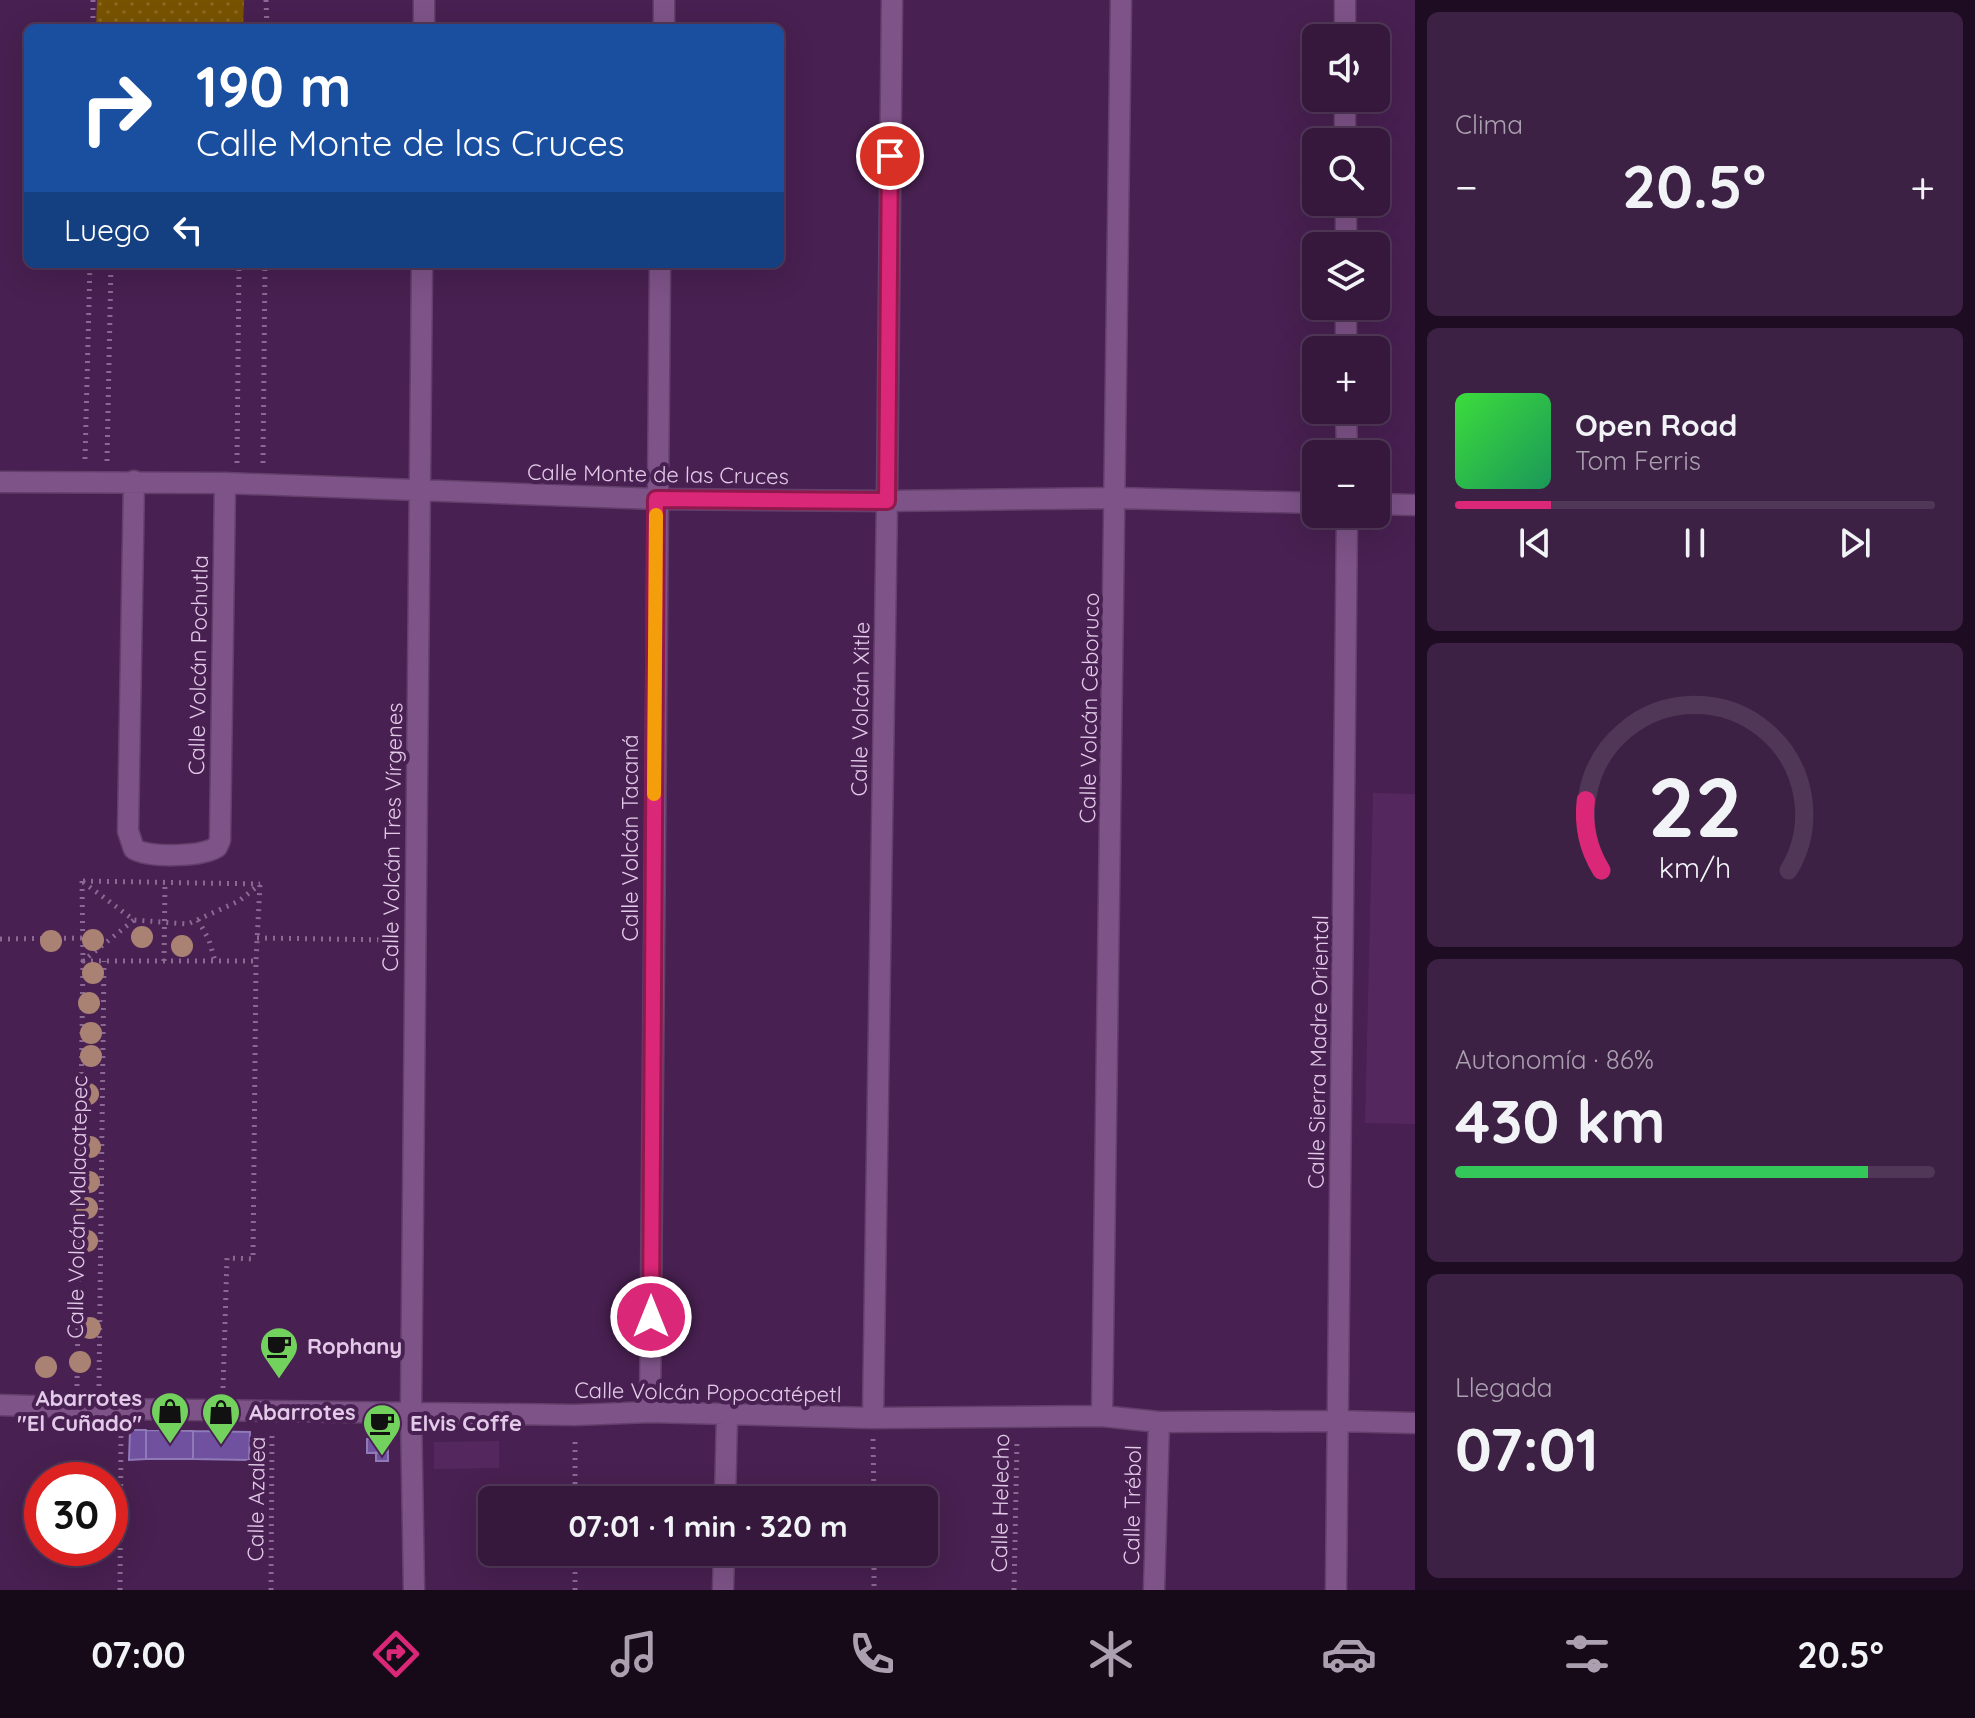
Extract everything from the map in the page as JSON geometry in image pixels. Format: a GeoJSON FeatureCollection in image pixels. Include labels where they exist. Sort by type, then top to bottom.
{"type":"FeatureCollection","features":[{"type":"Feature","properties":{"kind":"street"},"geometry":{"type":"LineString","coordinates":[[424,0],[424,24]]}},
{"type":"Feature","properties":{"kind":"street"},"geometry":{"type":"LineString","coordinates":[[664,0],[664,24]]}},
{"type":"Feature","properties":{"kind":"street","name":"Calle Volcán Xitle"},"geometry":{"type":"LineString","coordinates":[[873,1418],[892,0]]}},
{"type":"Feature","properties":{"kind":"street","name":"Calle Volcán Ceboruco"},"geometry":{"type":"LineString","coordinates":[[1102,1416],[1121,0]]}},
{"type":"Feature","properties":{"kind":"street"},"geometry":{"type":"LineString","coordinates":[[1345,0],[1345,24]]}},
{"type":"Feature","properties":{"kind":"street","name":"Calle Volcán Tres Vírgenes"},"geometry":{"type":"LineString","coordinates":[[414,1590],[411,1411],[422,268]]}},
{"type":"Feature","properties":{"kind":"street","name":"Calle Volcán Tacaná"},"geometry":{"type":"LineString","coordinates":[[650,1412],[660,268]]}},
{"type":"Feature","properties":{"kind":"street","name":"Calle Monte de las Cruces"},"geometry":{"type":"LineString","coordinates":[[0,482],[134,481],[656,499],[887,501],[1116,498],[1302,503]]}},
{"type":"Feature","properties":{"kind":"street","name":"Calle Volcán Pochutla"},"geometry":{"type":"LineString","coordinates":[[134,481],[128,831],[134,849],[151,854],[202,853],[217,847],[220,840],[231,484]]}},
{"type":"Feature","properties":{"kind":"street"},"geometry":{"type":"LineString","coordinates":[[1390,504],[1415,505]]}},
{"type":"Feature","properties":{"kind":"street","name":"Calle Sierra Madre Oriental"},"geometry":{"type":"LineString","coordinates":[[1336,1590],[1347,528]]}},
{"type":"Feature","properties":{"kind":"street","name":"Calle Volcán Popocatépetl"},"geometry":{"type":"LineString","coordinates":[[0,1405],[575,1415],[650,1412],[873,1418],[1102,1416],[1159,1422],[1415,1423]]}},
{"type":"Feature","properties":{"kind":"street"},"geometry":{"type":"LineString","coordinates":[[725,1486],[727,1416]]}},
{"type":"Feature","properties":{"kind":"street","name":"Calle Trébol"},"geometry":{"type":"LineString","coordinates":[[1154,1590],[1159,1422]]}},
{"type":"Feature","properties":{"kind":"street"},"geometry":{"type":"LineString","coordinates":[[723,1590],[724,1566]]}},
{"type":"Feature","properties":{"kind":"path"},"geometry":{"type":"LineString","coordinates":[[93,0],[93,24]]}},
{"type":"Feature","properties":{"kind":"path"},"geometry":{"type":"LineString","coordinates":[[266,0],[267,24]]}},
{"type":"Feature","properties":{"kind":"path"},"geometry":{"type":"LineString","coordinates":[[85,482],[90,268]]}},
{"type":"Feature","properties":{"kind":"path"},"geometry":{"type":"LineString","coordinates":[[106,482],[111,268]]}},
{"type":"Feature","properties":{"kind":"path"},"geometry":{"type":"LineString","coordinates":[[231,484],[239,268]]}},
{"type":"Feature","properties":{"kind":"path"},"geometry":{"type":"LineString","coordinates":[[263,485],[265,268]]}},
{"type":"Feature","properties":{"kind":"path"},"geometry":{"type":"LineString","coordinates":[[82,881],[260,884]]}},
{"type":"Feature","properties":{"kind":"path"},"geometry":{"type":"LineString","coordinates":[[82,881],[134,920],[188,924],[239,901],[260,884]]}},
{"type":"Feature","properties":{"kind":"path"},"geometry":{"type":"LineString","coordinates":[[76,1406],[82,881]]}},
{"type":"Feature","properties":{"kind":"path"},"geometry":{"type":"LineString","coordinates":[[164,961],[165,883]]}},
{"type":"Feature","properties":{"kind":"path"},"geometry":{"type":"LineString","coordinates":[[222,1409],[227,1258],[253,1259],[256,961],[260,884]]}},
{"type":"Feature","properties":{"kind":"path"},"geometry":{"type":"LineString","coordinates":[[83,961],[134,920]]}},
{"type":"Feature","properties":{"kind":"path"},"geometry":{"type":"LineString","coordinates":[[198,920],[209,940],[215,961]]}},
{"type":"Feature","properties":{"kind":"path"},"geometry":{"type":"LineString","coordinates":[[0,939],[83,938]]}},
{"type":"Feature","properties":{"kind":"path"},"geometry":{"type":"LineString","coordinates":[[257,938],[415,941]]}},
{"type":"Feature","properties":{"kind":"path"},"geometry":{"type":"LineString","coordinates":[[83,961],[256,961]]}},
{"type":"Feature","properties":{"kind":"path","name":"Calle Volcán Malacatepec"},"geometry":{"type":"LineString","coordinates":[[99,1407],[104,961]]}},
{"type":"Feature","properties":{"kind":"path"},"geometry":{"type":"LineString","coordinates":[[120,1590],[121,1409]]}},
{"type":"Feature","properties":{"kind":"path","name":"Calle Azalea"},"geometry":{"type":"LineString","coordinates":[[271,1590],[273,1409]]}},
{"type":"Feature","properties":{"kind":"path"},"geometry":{"type":"LineString","coordinates":[[575,1415],[575,1486]]}},
{"type":"Feature","properties":{"kind":"path","name":"Calle Helecho"},"geometry":{"type":"LineString","coordinates":[[1014,1590],[1018,1416]]}},
{"type":"Feature","properties":{"kind":"path"},"geometry":{"type":"LineString","coordinates":[[873,1418],[874,1486]]}},
{"type":"Feature","properties":{"kind":"path"},"geometry":{"type":"LineString","coordinates":[[575,1566],[575,1590]]}},
{"type":"Feature","properties":{"kind":"path"},"geometry":{"type":"LineString","coordinates":[[874,1566],[874,1590]]}},
{"type":"Feature","properties":{"kind":"shaded area"},"geometry":{"type":"Polygon","coordinates":[[[97,0],[244,0],[243,24],[96,24],[97,0]]]}},
{"type":"Feature","properties":{"kind":"shaded area"},"geometry":{"type":"Polygon","coordinates":[[[1373,793],[1415,794],[1415,1124],[1365,1123],[1373,793]]]}},
{"type":"Feature","properties":{"kind":"shaded area"},"geometry":{"type":"Polygon","coordinates":[[[499,1441],[499,1468],[434,1469],[434,1442],[499,1441]]]}},
{"type":"Feature","properties":{"kind":"building"},"geometry":{"type":"Polygon","coordinates":[[[130,1430],[146,1430],[146,1459],[129,1460],[130,1430]]]}},
{"type":"Feature","properties":{"kind":"building","name":"Abarrotes \"El Cuñado\""},"geometry":{"type":"Polygon","coordinates":[[[146,1430],[193,1431],[193,1459],[146,1459],[146,1430]]]}},
{"type":"Feature","properties":{"kind":"building","name":"Abarrotes"},"geometry":{"type":"Polygon","coordinates":[[[193,1431],[250,1432],[249,1460],[193,1459],[193,1431]]]}},
{"type":"Feature","properties":{"kind":"building"},"geometry":{"type":"Polygon","coordinates":[[[367,1439],[387,1439],[388,1452],[367,1453],[367,1439]]]}},
{"type":"Feature","properties":{"kind":"building","name":"Elvis Coffe"},"geometry":{"type":"Polygon","coordinates":[[[388,1452],[388,1461],[376,1461],[376,1453],[388,1452]]]}},
{"type":"Feature","properties":{"kind":"slow traffic"},"geometry":{"type":"LineString","coordinates":[[654,794],[656,515]]}},
{"type":"Feature","properties":{"kind":"place","name":"Rophany"},"geometry":{"type":"Point","coordinates":[279,1380]}},
{"type":"Feature","properties":{"kind":"place","name":"Abarrotes \"El Cuñado\""},"geometry":{"type":"Point","coordinates":[170,1445]}},
{"type":"Feature","properties":{"kind":"place","name":"Abarrotes"},"geometry":{"type":"Point","coordinates":[221,1446]}},
{"type":"Feature","properties":{"kind":"place","name":"Elvis Coffe"},"geometry":{"type":"Point","coordinates":[382,1457]}},
{"type":"Feature","properties":{"kind":"route"},"geometry":{"type":"LineString","coordinates":[[651,1317],[656,499],[887,501],[890,156]]}}]}
